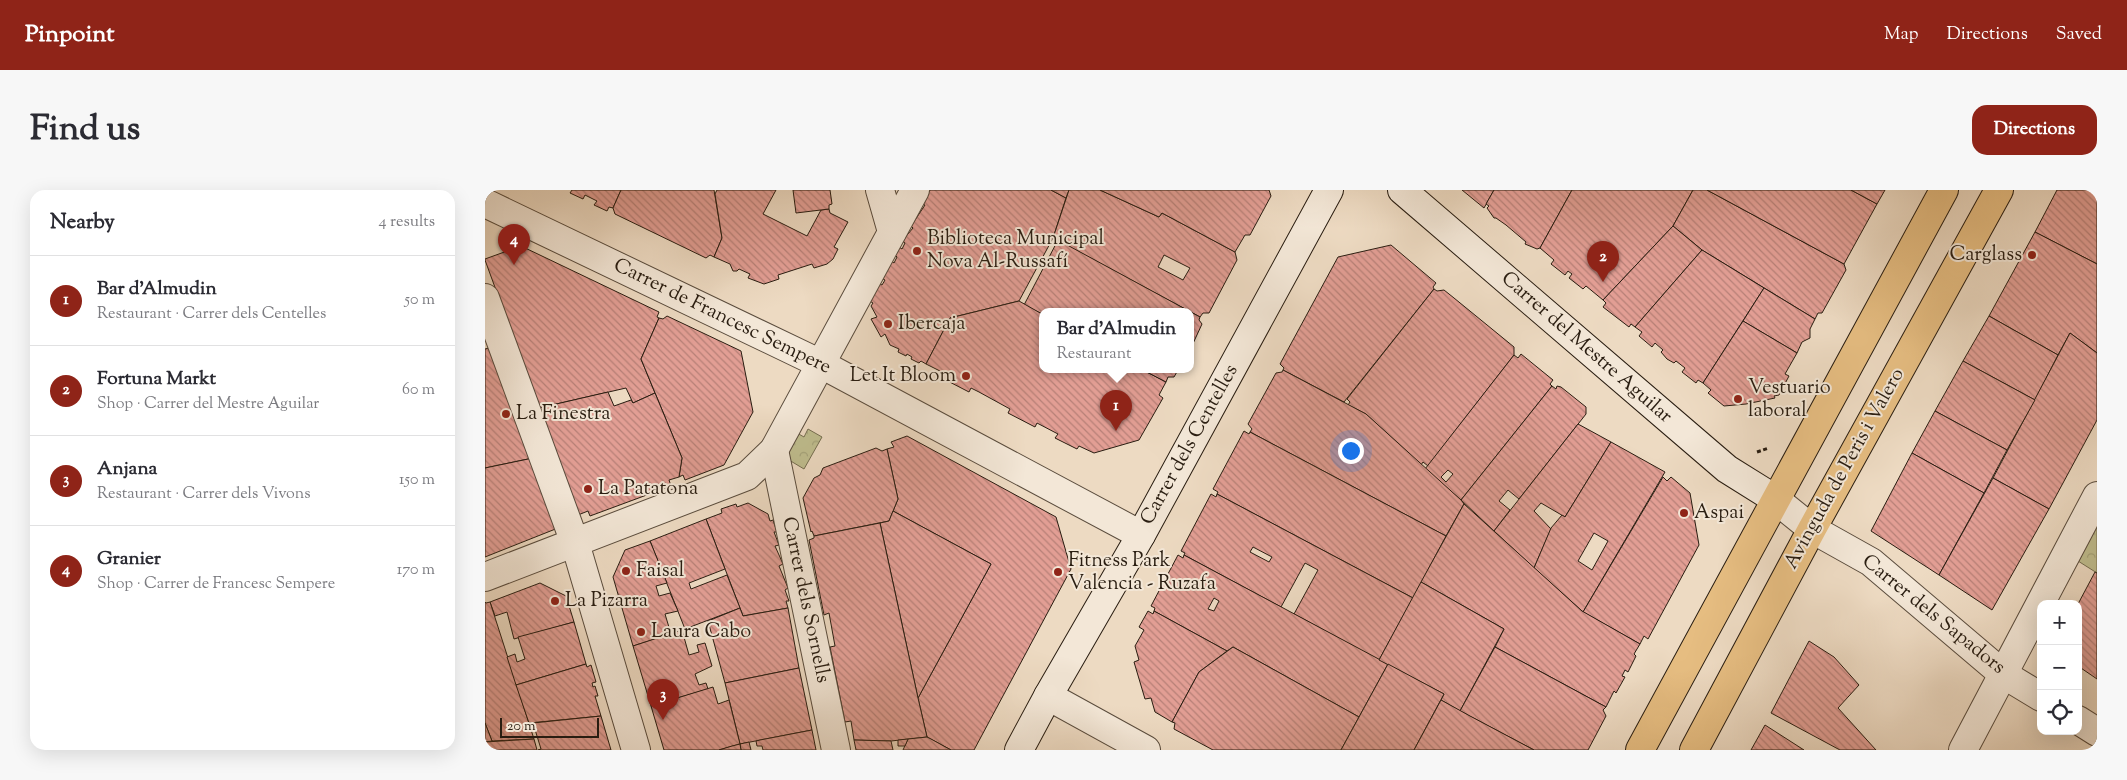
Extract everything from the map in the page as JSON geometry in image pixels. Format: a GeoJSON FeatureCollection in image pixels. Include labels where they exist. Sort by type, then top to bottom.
{"type":"FeatureCollection","features":[{"type":"Feature","properties":{"kind":"main road"},"geometry":{"type":"LineString","coordinates":[[1640,750],[1944,190]]}},
{"type":"Feature","properties":{"kind":"main road","name":"Avinguda de Peris i Valero"},"geometry":{"type":"LineString","coordinates":[[1694,750],[1812,529],[1999,190]]}},
{"type":"Feature","properties":{"kind":"street"},"geometry":{"type":"LineString","coordinates":[[880,190],[892,232]]}},
{"type":"Feature","properties":{"kind":"street"},"geometry":{"type":"LineString","coordinates":[[485,577],[747,476],[774,450],[915,190]]}},
{"type":"Feature","properties":{"kind":"street","name":"Carrer dels Centelles"},"geometry":{"type":"LineString","coordinates":[[1019,750],[1141,535],[1329,190]]}},
{"type":"Feature","properties":{"kind":"street","name":"Carrer del Mestre Aguilar"},"geometry":{"type":"LineString","coordinates":[[1402,190],[1727,470],[1775,499]]}},
{"type":"Feature","properties":{"kind":"street","name":"Carrer de Francesc Sempere"},"geometry":{"type":"LineString","coordinates":[[485,203],[821,364],[1141,535]]}},
{"type":"Feature","properties":{"kind":"street"},"geometry":{"type":"LineString","coordinates":[[485,298],[575,543],[636,750]]}},
{"type":"Feature","properties":{"kind":"street","name":"Carrer dels Sornells"},"geometry":{"type":"LineString","coordinates":[[774,450],[836,750]]}},
{"type":"Feature","properties":{"kind":"street"},"geometry":{"type":"LineString","coordinates":[[1963,750],[2097,496]]}},
{"type":"Feature","properties":{"kind":"street","name":"Carrer dels Sapadors"},"geometry":{"type":"LineString","coordinates":[[1775,499],[1812,529],[1871,562],[2003,674],[2037,695]]}},
{"type":"Feature","properties":{"kind":"street"},"geometry":{"type":"LineString","coordinates":[[1048,696],[1146,750]]}},
{"type":"Feature","properties":{"kind":"street"},"geometry":{"type":"LineString","coordinates":[[2082,723],[2097,732]]}},
{"type":"Feature","properties":{"kind":"green space"},"geometry":{"type":"Polygon","coordinates":[[[808,429],[822,437],[804,469],[789,460],[790,457],[785,454],[797,433],[804,437],[808,429]]]}},
{"type":"Feature","properties":{"kind":"green space"},"geometry":{"type":"Polygon","coordinates":[[[2097,526],[2097,573],[2078,561],[2097,526]]]}},
{"type":"Feature","properties":{"kind":"building"},"geometry":{"type":"Polygon","coordinates":[[[572,190],[621,190],[613,208],[609,207],[607,211],[594,205],[597,201],[585,195],[583,199],[570,193],[572,190]]]}},
{"type":"Feature","properties":{"kind":"building"},"geometry":{"type":"Polygon","coordinates":[[[621,190],[714,190],[722,238],[714,257],[710,255],[706,258],[615,214],[613,208],[621,190]]]}},
{"type":"Feature","properties":{"kind":"building"},"geometry":{"type":"Polygon","coordinates":[[[717,190],[776,190],[763,214],[807,236],[821,210],[829,209],[830,213],[848,222],[834,247],[838,249],[833,259],[827,264],[814,268],[812,264],[778,275],[779,279],[764,284],[748,278],[750,274],[739,269],[733,271],[730,264],[714,257],[722,238],[715,194],[717,190]]]}},
{"type":"Feature","properties":{"kind":"building"},"geometry":{"type":"Polygon","coordinates":[[[793,190],[830,190],[832,204],[829,205],[829,209],[796,213],[793,190]]]}},
{"type":"Feature","properties":{"kind":"building"},"geometry":{"type":"Polygon","coordinates":[[[930,190],[1051,190],[1066,198],[1053,238],[1019,301],[950,318],[926,364],[921,361],[919,363],[911,359],[912,357],[907,354],[906,356],[898,352],[899,349],[890,345],[885,334],[881,337],[871,319],[877,317],[871,306],[873,303],[868,300],[878,283],[882,285],[885,280],[881,278],[890,260],[894,263],[897,257],[895,255],[899,247],[902,249],[905,243],[902,241],[913,228],[911,226],[925,205],[922,204],[930,190]]]}},
{"type":"Feature","properties":{"kind":"building"},"geometry":{"type":"Polygon","coordinates":[[[1051,190],[1069,190],[1066,198],[1051,190]]]}},
{"type":"Feature","properties":{"kind":"building"},"geometry":{"type":"Polygon","coordinates":[[[1069,190],[1100,190],[1159,217],[1162,213],[1235,252],[1237,260],[1209,313],[1203,313],[1200,317],[1194,314],[1194,308],[1183,308],[1053,238],[1069,190]],[[1164,255],[1158,267],[1183,280],[1190,268],[1164,255]]]}},
{"type":"Feature","properties":{"kind":"building"},"geometry":{"type":"Polygon","coordinates":[[[1100,190],[1269,190],[1271,196],[1250,235],[1245,235],[1235,252],[1162,213],[1159,217],[1100,190]]]}},
{"type":"Feature","properties":{"kind":"building"},"geometry":{"type":"Polygon","coordinates":[[[1462,190],[1494,190],[1484,208],[1462,190]]]}},
{"type":"Feature","properties":{"kind":"building"},"geometry":{"type":"Polygon","coordinates":[[[1494,190],[1572,190],[1540,248],[1537,249],[1525,244],[1526,242],[1506,225],[1494,218],[1487,208],[1489,206],[1486,204],[1494,190]]]}},
{"type":"Feature","properties":{"kind":"building"},"geometry":{"type":"Polygon","coordinates":[[[1572,190],[1693,190],[1673,226],[1603,300],[1586,286],[1583,289],[1569,278],[1572,274],[1568,271],[1565,275],[1551,264],[1554,260],[1540,248],[1572,190]]]}},
{"type":"Feature","properties":{"kind":"building"},"geometry":{"type":"Polygon","coordinates":[[[1693,190],[1707,190],[1844,264],[1846,270],[1822,313],[1818,313],[1815,319],[1702,250],[1673,226],[1693,190]]]}},
{"type":"Feature","properties":{"kind":"building"},"geometry":{"type":"Polygon","coordinates":[[[1707,190],[1851,190],[1877,204],[1844,264],[1707,190]]]}},
{"type":"Feature","properties":{"kind":"building"},"geometry":{"type":"Polygon","coordinates":[[[1851,190],[1885,190],[1877,204],[1851,190]]]}},
{"type":"Feature","properties":{"kind":"building"},"geometry":{"type":"Polygon","coordinates":[[[2057,190],[2090,190],[2097,194],[2097,264],[2035,232],[2057,190]]]}},
{"type":"Feature","properties":{"kind":"building"},"geometry":{"type":"Polygon","coordinates":[[[1673,226],[1702,250],[1635,327],[1631,324],[1629,327],[1603,307],[1606,303],[1603,300],[1673,226]]]}},
{"type":"Feature","properties":{"kind":"building"},"geometry":{"type":"Polygon","coordinates":[[[2035,232],[2097,264],[2097,353],[2070,333],[2058,355],[1989,316],[2035,232]]]}},
{"type":"Feature","properties":{"kind":"building"},"geometry":{"type":"Polygon","coordinates":[[[1058,240],[1183,308],[1039,308],[1039,312],[1024,305],[1058,240]]]}},
{"type":"Feature","properties":{"kind":"building"},"geometry":{"type":"Polygon","coordinates":[[[1391,245],[1436,283],[1433,287],[1434,289],[1344,402],[1283,370],[1284,368],[1280,364],[1338,257],[1391,245]]]}},
{"type":"Feature","properties":{"kind":"building"},"geometry":{"type":"Polygon","coordinates":[[[521,246],[659,312],[657,317],[659,318],[641,359],[655,393],[633,403],[626,388],[539,408],[485,260],[521,246]]]}},
{"type":"Feature","properties":{"kind":"building"},"geometry":{"type":"Polygon","coordinates":[[[1702,250],[1764,288],[1703,383],[1698,380],[1696,383],[1682,372],[1685,368],[1676,361],[1674,363],[1667,359],[1661,352],[1663,350],[1655,343],[1652,347],[1639,336],[1642,332],[1635,327],[1702,250]]]}},
{"type":"Feature","properties":{"kind":"building"},"geometry":{"type":"Polygon","coordinates":[[[1764,288],[1815,319],[1810,329],[1810,338],[1802,342],[1797,353],[1743,321],[1764,288]]]}},
{"type":"Feature","properties":{"kind":"building"},"geometry":{"type":"Polygon","coordinates":[[[1434,289],[1437,291],[1444,290],[1514,347],[1514,355],[1428,466],[1423,462],[1421,465],[1366,414],[1348,405],[1350,402],[1347,399],[1434,289]]]}},
{"type":"Feature","properties":{"kind":"building"},"geometry":{"type":"Polygon","coordinates":[[[1019,301],[1039,312],[1039,373],[1149,373],[1166,382],[1159,395],[1163,398],[1139,440],[1094,453],[1079,446],[1077,449],[1055,438],[1058,434],[1037,423],[1035,427],[1008,413],[1010,409],[979,392],[971,388],[969,392],[938,376],[940,371],[926,364],[950,318],[1019,301]]]}},
{"type":"Feature","properties":{"kind":"building"},"geometry":{"type":"Polygon","coordinates":[[[1194,314],[1200,317],[1199,320],[1202,324],[1194,341],[1194,314]]]}},
{"type":"Feature","properties":{"kind":"building"},"geometry":{"type":"Polygon","coordinates":[[[667,316],[741,351],[753,412],[724,465],[685,480],[683,475],[679,477],[682,458],[641,359],[659,318],[663,319],[667,316]]]}},
{"type":"Feature","properties":{"kind":"building"},"geometry":{"type":"Polygon","coordinates":[[[1989,316],[2058,355],[2035,400],[1963,361],[1989,316]]]}},
{"type":"Feature","properties":{"kind":"building"},"geometry":{"type":"Polygon","coordinates":[[[1743,321],[1797,353],[1785,374],[1789,376],[1779,395],[1774,396],[1775,398],[1724,406],[1708,393],[1711,390],[1703,383],[1743,321]]]}},
{"type":"Feature","properties":{"kind":"building"},"geometry":{"type":"Polygon","coordinates":[[[2070,333],[2097,353],[2097,420],[2049,509],[1993,478],[2070,333]]]}},
{"type":"Feature","properties":{"kind":"building"},"geometry":{"type":"Polygon","coordinates":[[[493,347],[533,458],[485,468],[485,349],[493,347]]]}},
{"type":"Feature","properties":{"kind":"building"},"geometry":{"type":"Polygon","coordinates":[[[1521,354],[1553,380],[1550,384],[1552,386],[1461,500],[1425,469],[1514,355],[1518,358],[1521,354]],[[1448,470],[1441,477],[1446,482],[1453,474],[1448,470]]]}},
{"type":"Feature","properties":{"kind":"building"},"geometry":{"type":"Polygon","coordinates":[[[1963,361],[2035,400],[2007,450],[1935,411],[1963,361]]]}},
{"type":"Feature","properties":{"kind":"building"},"geometry":{"type":"Polygon","coordinates":[[[1283,370],[1366,414],[1461,500],[1464,504],[1446,536],[1250,432],[1252,429],[1248,424],[1276,373],[1283,370]]]}},
{"type":"Feature","properties":{"kind":"building"},"geometry":{"type":"Polygon","coordinates":[[[1149,373],[1176,373],[1174,377],[1168,377],[1166,382],[1149,373]]]}},
{"type":"Feature","properties":{"kind":"building"},"geometry":{"type":"Polygon","coordinates":[[[1552,386],[1556,389],[1557,386],[1561,387],[1586,407],[1586,414],[1519,499],[1508,490],[1499,501],[1510,510],[1494,531],[1461,500],[1552,386]]]}},
{"type":"Feature","properties":{"kind":"building"},"geometry":{"type":"Polygon","coordinates":[[[608,392],[614,406],[631,400],[633,403],[655,393],[682,458],[679,477],[669,480],[671,486],[590,516],[588,511],[578,515],[539,408],[608,392]]]}},
{"type":"Feature","properties":{"kind":"building"},"geometry":{"type":"Polygon","coordinates":[[[1935,411],[2007,450],[1984,493],[1912,453],[1935,411]]]}},
{"type":"Feature","properties":{"kind":"building"},"geometry":{"type":"Polygon","coordinates":[[[1578,424],[1611,442],[1565,517],[1541,503],[1534,511],[1551,529],[1534,568],[1494,531],[1578,424]]]}},
{"type":"Feature","properties":{"kind":"building"},"geometry":{"type":"Polygon","coordinates":[[[1244,431],[1249,434],[1250,432],[1446,536],[1413,598],[1217,494],[1218,492],[1213,489],[1244,431]]]}},
{"type":"Feature","properties":{"kind":"building"},"geometry":{"type":"Polygon","coordinates":[[[907,436],[1056,517],[1071,569],[974,750],[951,750],[927,737],[918,698],[991,564],[893,511],[898,499],[887,449],[894,447],[891,442],[907,436]]]}},
{"type":"Feature","properties":{"kind":"building"},"geometry":{"type":"Polygon","coordinates":[[[1611,442],[1665,472],[1583,612],[1534,568],[1551,528],[1562,515],[1565,517],[1611,442]],[[1594,533],[1578,561],[1592,570],[1608,541],[1594,533]]]}},
{"type":"Feature","properties":{"kind":"building"},"geometry":{"type":"Polygon","coordinates":[[[876,448],[882,451],[887,449],[898,499],[889,521],[814,536],[811,532],[803,498],[814,478],[820,475],[823,468],[876,448]]]}},
{"type":"Feature","properties":{"kind":"building"},"geometry":{"type":"Polygon","coordinates":[[[1912,453],[1984,493],[1939,575],[1871,531],[1912,453]]]}},
{"type":"Feature","properties":{"kind":"building"},"geometry":{"type":"Polygon","coordinates":[[[533,458],[558,528],[485,557],[485,468],[533,458]]]}},
{"type":"Feature","properties":{"kind":"building"},"geometry":{"type":"Polygon","coordinates":[[[1663,477],[1667,481],[1671,477],[1690,493],[1699,545],[1648,639],[1644,636],[1640,644],[1583,612],[1663,477]]]}},
{"type":"Feature","properties":{"kind":"building"},"geometry":{"type":"Polygon","coordinates":[[[1993,478],[2049,509],[1992,610],[1939,575],[1993,478]]]}},
{"type":"Feature","properties":{"kind":"building"},"geometry":{"type":"Polygon","coordinates":[[[1211,494],[1216,497],[1217,494],[1413,598],[1379,660],[1294,614],[1318,570],[1305,563],[1281,607],[1184,555],[1185,553],[1181,551],[1211,494]],[[1253,547],[1250,552],[1269,562],[1272,557],[1253,547]]]}},
{"type":"Feature","properties":{"kind":"building"},"geometry":{"type":"Polygon","coordinates":[[[748,503],[768,514],[770,521],[773,520],[777,532],[774,532],[779,545],[775,546],[783,564],[779,566],[788,588],[785,590],[789,601],[786,601],[788,608],[743,616],[706,519],[722,513],[721,509],[736,504],[737,507],[748,503]]]}},
{"type":"Feature","properties":{"kind":"building"},"geometry":{"type":"Polygon","coordinates":[[[1464,504],[1582,611],[1640,644],[1634,654],[1636,656],[1628,672],[1625,670],[1622,676],[1625,677],[1616,693],[1614,691],[1606,707],[1495,647],[1504,629],[1421,582],[1464,504]]]}},
{"type":"Feature","properties":{"kind":"building"},"geometry":{"type":"Polygon","coordinates":[[[893,511],[991,564],[918,698],[880,523],[889,521],[893,511]]]}},
{"type":"Feature","properties":{"kind":"building"},"geometry":{"type":"Polygon","coordinates":[[[706,519],[725,569],[689,583],[691,589],[727,575],[740,608],[685,629],[650,541],[706,519]]]}},
{"type":"Feature","properties":{"kind":"building"},"geometry":{"type":"Polygon","coordinates":[[[880,523],[927,737],[891,741],[854,740],[851,721],[845,722],[830,647],[835,646],[829,613],[824,615],[809,540],[814,538],[814,536],[880,523]]]}},
{"type":"Feature","properties":{"kind":"building"},"geometry":{"type":"Polygon","coordinates":[[[650,541],[667,583],[656,586],[659,596],[670,593],[678,611],[665,614],[671,634],[633,646],[613,577],[625,550],[650,541]]]}},
{"type":"Feature","properties":{"kind":"building"},"geometry":{"type":"Polygon","coordinates":[[[1178,555],[1183,558],[1184,555],[1388,664],[1359,717],[1233,647],[1227,651],[1154,611],[1155,608],[1151,606],[1178,555]],[[1214,598],[1208,609],[1214,611],[1219,601],[1214,598]]]}},
{"type":"Feature","properties":{"kind":"building"},"geometry":{"type":"Polygon","coordinates":[[[2095,572],[2097,573],[2097,679],[2082,669],[2082,600],[2080,600],[2095,572]]]}},
{"type":"Feature","properties":{"kind":"building"},"geometry":{"type":"Polygon","coordinates":[[[1421,582],[1504,629],[1460,711],[1441,700],[1444,694],[1379,660],[1421,582]]]}},
{"type":"Feature","properties":{"kind":"building"},"geometry":{"type":"Polygon","coordinates":[[[540,583],[566,596],[574,622],[514,639],[507,612],[495,616],[490,602],[540,583]]]}},
{"type":"Feature","properties":{"kind":"building"},"geometry":{"type":"Polygon","coordinates":[[[485,602],[490,602],[534,739],[492,741],[485,723],[485,602]]]}},
{"type":"Feature","properties":{"kind":"building"},"geometry":{"type":"Polygon","coordinates":[[[740,608],[743,616],[788,608],[799,668],[725,683],[708,621],[740,608]]]}},
{"type":"Feature","properties":{"kind":"building"},"geometry":{"type":"Polygon","coordinates":[[[1148,611],[1153,614],[1154,611],[1227,651],[1199,672],[1172,722],[1155,712],[1151,698],[1145,699],[1134,662],[1139,660],[1135,646],[1144,630],[1139,627],[1148,611]]]}},
{"type":"Feature","properties":{"kind":"building"},"geometry":{"type":"Polygon","coordinates":[[[574,622],[586,664],[516,685],[507,657],[515,654],[517,662],[525,659],[518,637],[574,622]]]}},
{"type":"Feature","properties":{"kind":"building"},"geometry":{"type":"Polygon","coordinates":[[[682,630],[689,655],[699,652],[697,645],[705,643],[712,666],[695,674],[699,685],[706,683],[708,689],[651,706],[633,646],[682,630]]]}},
{"type":"Feature","properties":{"kind":"building"},"geometry":{"type":"Polygon","coordinates":[[[1809,641],[1834,657],[1859,685],[1838,708],[1876,750],[1840,750],[1771,713],[1809,641]]]}},
{"type":"Feature","properties":{"kind":"building"},"geometry":{"type":"Polygon","coordinates":[[[1233,647],[1359,717],[1341,750],[1213,750],[1174,729],[1175,723],[1172,722],[1199,672],[1233,647]]]}},
{"type":"Feature","properties":{"kind":"building"},"geometry":{"type":"Polygon","coordinates":[[[1495,647],[1606,707],[1603,710],[1606,716],[1588,750],[1534,750],[1460,711],[1495,647]]]}},
{"type":"Feature","properties":{"kind":"building"},"geometry":{"type":"Polygon","coordinates":[[[586,664],[587,667],[591,665],[596,682],[592,683],[598,696],[595,696],[601,716],[529,723],[516,685],[586,664]]]}},
{"type":"Feature","properties":{"kind":"building"},"geometry":{"type":"Polygon","coordinates":[[[1388,664],[1444,694],[1414,750],[1341,750],[1388,664]]]}},
{"type":"Feature","properties":{"kind":"building"},"geometry":{"type":"Polygon","coordinates":[[[799,668],[812,730],[740,744],[725,683],[799,668]]]}},
{"type":"Feature","properties":{"kind":"building"},"geometry":{"type":"Polygon","coordinates":[[[713,687],[718,704],[729,700],[740,744],[719,750],[664,750],[651,706],[713,687]]]}},
{"type":"Feature","properties":{"kind":"building"},"geometry":{"type":"Polygon","coordinates":[[[1441,700],[1470,716],[1534,750],[1414,750],[1441,700]]]}},
{"type":"Feature","properties":{"kind":"building"},"geometry":{"type":"Polygon","coordinates":[[[601,716],[611,750],[538,750],[541,749],[533,723],[601,716]]]}},
{"type":"Feature","properties":{"kind":"building"},"geometry":{"type":"Polygon","coordinates":[[[485,723],[492,741],[485,742],[485,723]]]}},
{"type":"Feature","properties":{"kind":"building"},"geometry":{"type":"Polygon","coordinates":[[[1765,725],[1804,750],[1751,750],[1765,725]]]}},
{"type":"Feature","properties":{"kind":"building"},"geometry":{"type":"Polygon","coordinates":[[[812,730],[816,750],[763,750],[762,746],[757,746],[756,741],[812,730]]]}},
{"type":"Feature","properties":{"kind":"building"},"geometry":{"type":"Polygon","coordinates":[[[927,737],[951,750],[903,750],[908,739],[927,737]]]}},
{"type":"Feature","properties":{"kind":"building"},"geometry":{"type":"Polygon","coordinates":[[[534,739],[537,750],[485,750],[485,742],[534,739]]]}},
{"type":"Feature","properties":{"kind":"building"},"geometry":{"type":"Polygon","coordinates":[[[908,739],[905,746],[898,746],[898,740],[908,739]]]}},
{"type":"Feature","properties":{"kind":"building"},"geometry":{"type":"Polygon","coordinates":[[[854,740],[891,741],[893,750],[856,750],[854,740]]]}},
{"type":"Feature","properties":{"kind":"building"},"geometry":{"type":"Polygon","coordinates":[[[749,742],[751,750],[741,750],[740,744],[749,742]]]}},
{"type":"Feature","properties":{"kind":"building"},"geometry":{"type":"Polygon","coordinates":[[[740,744],[741,750],[719,750],[732,746],[740,744]]]}},
{"type":"Feature","properties":{"kind":"place","name":"Biblioteca Municipal Nova Al-Russafí"},"geometry":{"type":"Point","coordinates":[917,251]}},
{"type":"Feature","properties":{"kind":"place","name":"Carglass"},"geometry":{"type":"Point","coordinates":[2032,255]}},
{"type":"Feature","properties":{"kind":"place","name":"Granier"},"geometry":{"type":"Point","coordinates":[514,265]}},
{"type":"Feature","properties":{"kind":"place","name":"Fortuna Markt"},"geometry":{"type":"Point","coordinates":[1603,282]}},
{"type":"Feature","properties":{"kind":"place","name":"Ibercaja"},"geometry":{"type":"Point","coordinates":[888,324]}},
{"type":"Feature","properties":{"kind":"place","name":"Let It Bloom"},"geometry":{"type":"Point","coordinates":[966,376]}},
{"type":"Feature","properties":{"kind":"place","name":"Vestuario laboral"},"geometry":{"type":"Point","coordinates":[1738,399]}},
{"type":"Feature","properties":{"kind":"place","name":"La Finestra"},"geometry":{"type":"Point","coordinates":[506,414]}},
{"type":"Feature","properties":{"kind":"place","name":"Bar d'Almudin"},"geometry":{"type":"Point","coordinates":[1116,431]}},
{"type":"Feature","properties":{"kind":"place","name":"La Patatona"},"geometry":{"type":"Point","coordinates":[588,489]}},
{"type":"Feature","properties":{"kind":"place","name":"Aspai"},"geometry":{"type":"Point","coordinates":[1684,513]}},
{"type":"Feature","properties":{"kind":"place","name":"Faisal"},"geometry":{"type":"Point","coordinates":[626,571]}},
{"type":"Feature","properties":{"kind":"place","name":"Fitness Park Valencia - Ruzafa"},"geometry":{"type":"Point","coordinates":[1058,572]}},
{"type":"Feature","properties":{"kind":"place","name":"La Pizarra"},"geometry":{"type":"Point","coordinates":[555,601]}},
{"type":"Feature","properties":{"kind":"place","name":"Laura Cabo"},"geometry":{"type":"Point","coordinates":[641,632]}},
{"type":"Feature","properties":{"kind":"place","name":"Anjana"},"geometry":{"type":"Point","coordinates":[663,720]}}]}
